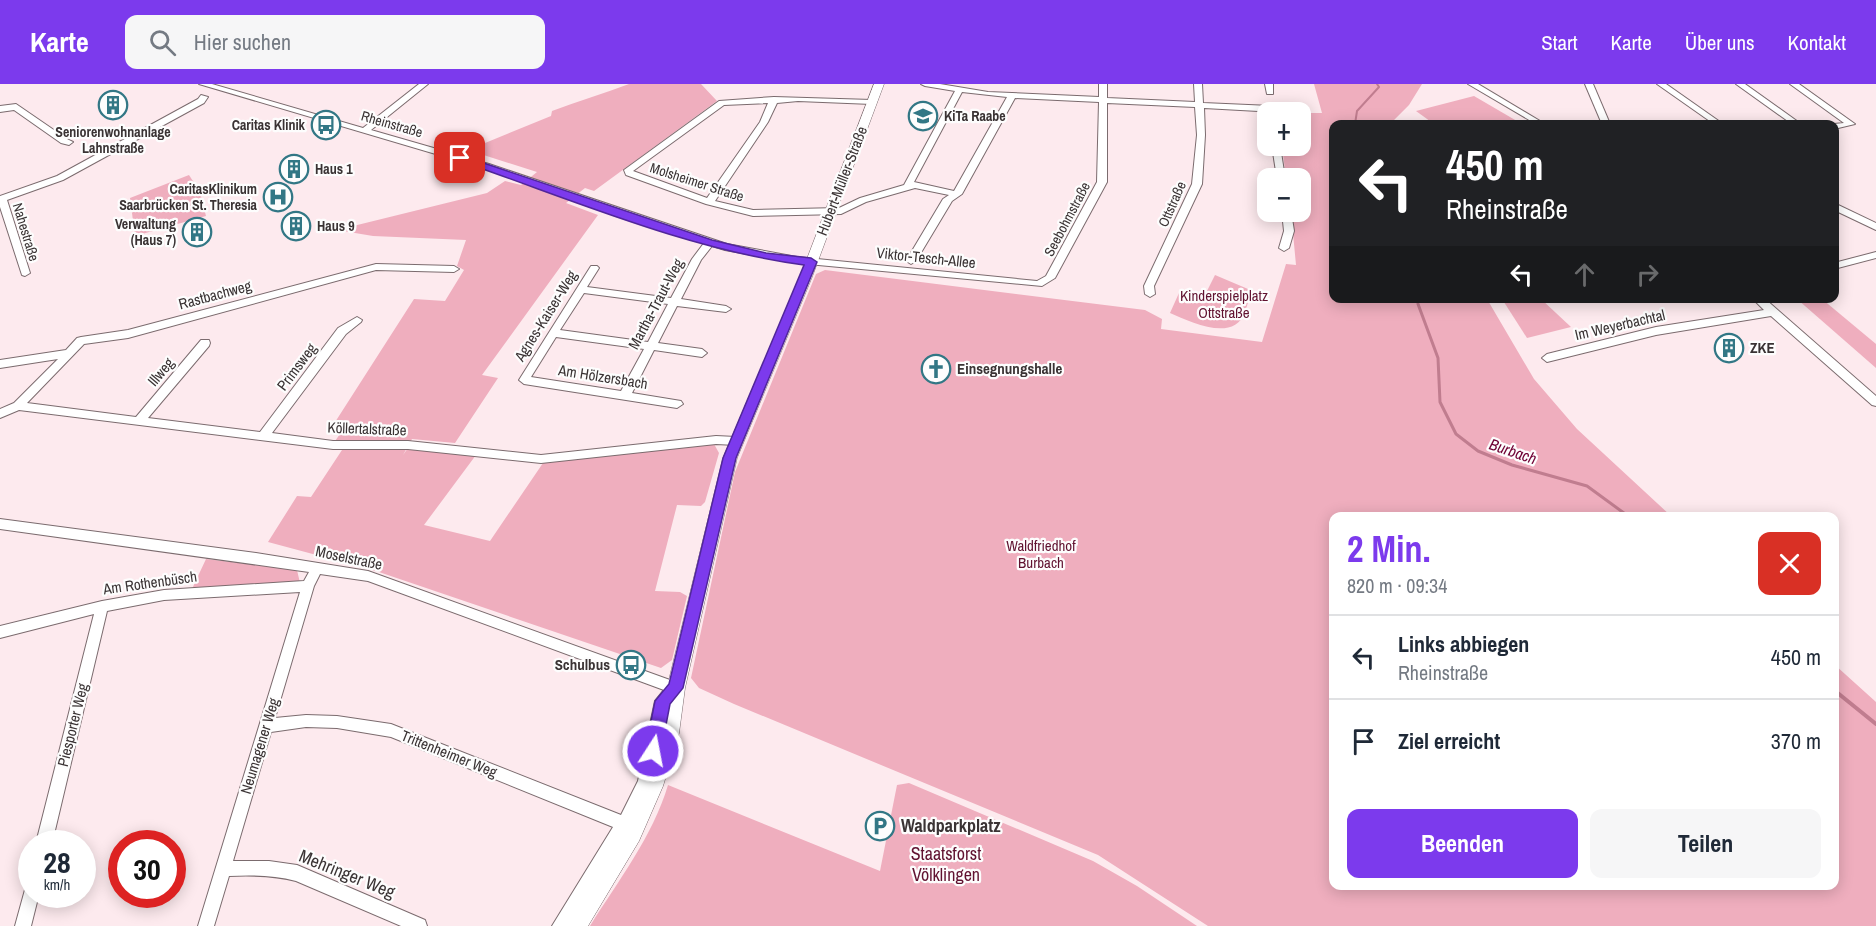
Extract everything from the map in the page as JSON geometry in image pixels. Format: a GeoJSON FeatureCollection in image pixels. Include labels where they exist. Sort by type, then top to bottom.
{"type":"FeatureCollection","features":[{"type":"Feature","properties":{"kind":"main road","name":"Hubert-Müller-Straße"},"geometry":{"type":"LineString","coordinates":[[577,926],[649,806],[663,767],[676,688],[727,468],[736,441],[811,262],[879,84]]}},
{"type":"Feature","properties":{"kind":"street","name":"Rheinstraße"},"geometry":{"type":"LineString","coordinates":[[203,84],[529,179],[709,243],[766,256],[811,262]]}},
{"type":"Feature","properties":{"kind":"street"},"geometry":{"type":"LineString","coordinates":[[365,130],[424,84]]}},
{"type":"Feature","properties":{"kind":"street"},"geometry":{"type":"LineString","coordinates":[[925,84],[1012,95],[1257,110]]}},
{"type":"Feature","properties":{"kind":"street"},"geometry":{"type":"LineString","coordinates":[[998,84],[1000,94]]}},
{"type":"Feature","properties":{"kind":"street","name":"Seebohmstraße"},"geometry":{"type":"LineString","coordinates":[[1038,284],[1050,278],[1102,182],[1103,84]]}},
{"type":"Feature","properties":{"kind":"street","name":"Ottstraße"},"geometry":{"type":"LineString","coordinates":[[1150,294],[1149,286],[1195,190],[1201,135],[1198,84]]}},
{"type":"Feature","properties":{"kind":"street"},"geometry":{"type":"LineString","coordinates":[[1472,84],[1533,120]]}},
{"type":"Feature","properties":{"kind":"street"},"geometry":{"type":"LineString","coordinates":[[1588,84],[1604,120]]}},
{"type":"Feature","properties":{"kind":"street"},"geometry":{"type":"LineString","coordinates":[[1661,84],[1713,120]]}},
{"type":"Feature","properties":{"kind":"street"},"geometry":{"type":"LineString","coordinates":[[1740,84],[1791,120]]}},
{"type":"Feature","properties":{"kind":"street"},"geometry":{"type":"LineString","coordinates":[[1794,84],[1851,124],[1839,126]]}},
{"type":"Feature","properties":{"kind":"street"},"geometry":{"type":"LineString","coordinates":[[957,194],[921,186],[908,186],[960,89]]}},
{"type":"Feature","properties":{"kind":"street"},"geometry":{"type":"LineString","coordinates":[[911,261],[948,199],[957,194],[1012,95]]}},
{"type":"Feature","properties":{"kind":"street"},"geometry":{"type":"LineString","coordinates":[[1,199],[75,171],[201,101],[204,97]]}},
{"type":"Feature","properties":{"kind":"street"},"geometry":{"type":"LineString","coordinates":[[709,202],[764,122],[774,99],[872,102]]}},
{"type":"Feature","properties":{"kind":"street","name":"Molsheimer Straße"},"geometry":{"type":"LineString","coordinates":[[774,99],[730,101],[713,107],[628,170],[629,173],[709,202],[753,213],[845,210],[863,200],[908,186]]}},
{"type":"Feature","properties":{"kind":"street"},"geometry":{"type":"LineString","coordinates":[[0,109],[16,107],[64,141],[69,142]]}},
{"type":"Feature","properties":{"kind":"street","name":"Nahestraße"},"geometry":{"type":"LineString","coordinates":[[1,199],[25,273]]}},
{"type":"Feature","properties":{"kind":"street"},"geometry":{"type":"LineString","coordinates":[[1839,208],[1876,227]]}},
{"type":"Feature","properties":{"kind":"street"},"geometry":{"type":"LineString","coordinates":[[1284,248],[1289,231],[1288,222]]}},
{"type":"Feature","properties":{"kind":"street","name":"Martha-Traut-Weg"},"geometry":{"type":"LineString","coordinates":[[625,395],[697,259],[709,243]]}},
{"type":"Feature","properties":{"kind":"street"},"geometry":{"type":"LineString","coordinates":[[1839,265],[1876,255]]}},
{"type":"Feature","properties":{"kind":"street","name":"Viktor-Tesch-Allee"},"geometry":{"type":"LineString","coordinates":[[811,262],[1038,284]]}},
{"type":"Feature","properties":{"kind":"street","name":"Rastbachweg"},"geometry":{"type":"LineString","coordinates":[[18,406],[87,338],[128,334],[363,270],[401,266],[450,266]]}},
{"type":"Feature","properties":{"kind":"street","name":"Agnes-Kaiser-Weg"},"geometry":{"type":"LineString","coordinates":[[524,380],[594,268]]}},
{"type":"Feature","properties":{"kind":"street"},"geometry":{"type":"LineString","coordinates":[[580,289],[726,309]]}},
{"type":"Feature","properties":{"kind":"street"},"geometry":{"type":"LineString","coordinates":[[1762,303],[1876,402]]}},
{"type":"Feature","properties":{"kind":"street","name":"Im Weyerbachtal"},"geometry":{"type":"LineString","coordinates":[[1547,358],[1656,331],[1772,312]]}},
{"type":"Feature","properties":{"kind":"street","name":"Primsweg"},"geometry":{"type":"LineString","coordinates":[[264,435],[342,331],[357,320]]}},
{"type":"Feature","properties":{"kind":"street"},"geometry":{"type":"LineString","coordinates":[[553,333],[702,353]]}},
{"type":"Feature","properties":{"kind":"street","name":"Illweg"},"geometry":{"type":"LineString","coordinates":[[140,420],[205,344]]}},
{"type":"Feature","properties":{"kind":"street"},"geometry":{"type":"LineString","coordinates":[[0,364],[70,353]]}},
{"type":"Feature","properties":{"kind":"street","name":"Am Hölzersbach"},"geometry":{"type":"LineString","coordinates":[[524,380],[677,404]]}},
{"type":"Feature","properties":{"kind":"street"},"geometry":{"type":"LineString","coordinates":[[0,414],[18,406]]}},
{"type":"Feature","properties":{"kind":"street","name":"Köllertalstraße"},"geometry":{"type":"LineString","coordinates":[[18,406],[333,444],[408,445],[541,459],[716,440],[736,441]]}},
{"type":"Feature","properties":{"kind":"street","name":"Moselstraße"},"geometry":{"type":"LineString","coordinates":[[0,524],[368,576],[676,688]]}},
{"type":"Feature","properties":{"kind":"street","name":"Neumagener Weg"},"geometry":{"type":"LineString","coordinates":[[206,926],[308,586],[317,567]]}},
{"type":"Feature","properties":{"kind":"street","name":"Am Rothenbüsch"},"geometry":{"type":"LineString","coordinates":[[0,632],[102,606],[164,595],[308,586]]}},
{"type":"Feature","properties":{"kind":"street","name":"Piesporter Weg"},"geometry":{"type":"LineString","coordinates":[[47,830],[102,606]]}},
{"type":"Feature","properties":{"kind":"street","name":"Hubert-Müller-Straße"},"geometry":{"type":"LineString","coordinates":[[560,926],[625,824],[645,781],[662,701],[676,688]]}},
{"type":"Feature","properties":{"kind":"street","name":"Trittenheimer Weg"},"geometry":{"type":"LineString","coordinates":[[266,726],[337,722],[390,731],[625,824]]}},
{"type":"Feature","properties":{"kind":"street","name":"Mehringer Weg"},"geometry":{"type":"LineString","coordinates":[[222,869],[279,868],[297,873],[419,926]]}},
{"type":"Feature","properties":{"kind":"street"},"geometry":{"type":"LineString","coordinates":[[23,926],[28,908]]}},
{"type":"Feature","properties":{"kind":"green space"},"geometry":{"type":"Polygon","coordinates":[[[629,84],[701,84],[717,101],[594,191],[585,188],[566,203],[598,215],[482,375],[498,378],[455,443],[412,439],[403,455],[408,448],[476,455],[424,525],[490,541],[543,463],[714,444],[719,453],[705,502],[701,506],[677,505],[655,591],[680,592],[687,596],[672,660],[661,668],[376,571],[268,542],[297,496],[311,497],[342,450],[349,450],[331,447],[342,431],[330,430],[414,299],[445,301],[464,270],[457,266],[466,240],[373,236],[337,230],[487,193],[505,181],[521,185],[537,172],[468,150],[551,116],[552,111],[629,84]]]}},
{"type":"Feature","properties":{"kind":"green space","name":"Waldfriedhof Burbach"},"geometry":{"type":"Polygon","coordinates":[[[1314,84],[1422,84],[1409,105],[1394,120],[1329,120],[1329,303],[1489,303],[1534,379],[1577,429],[1667,512],[1329,512],[1329,890],[1839,890],[1839,669],[1876,702],[1876,926],[1208,926],[1098,855],[734,704],[699,688],[691,678],[735,472],[816,274],[825,270],[1145,310],[1162,319],[1161,329],[1262,342],[1286,264],[1296,265],[1292,222],[1311,222],[1311,168],[1285,168],[1283,156],[1311,156],[1311,113],[1322,113],[1314,84]]]}},
{"type":"Feature","properties":{"kind":"green space"},"geometry":{"type":"Polygon","coordinates":[[[1474,96],[1515,120],[1428,120],[1416,111],[1474,96]]]}},
{"type":"Feature","properties":{"kind":"green space"},"geometry":{"type":"Polygon","coordinates":[[[189,175],[200,192],[206,216],[135,236],[130,198],[189,175]]]}},
{"type":"Feature","properties":{"kind":"green space","name":"Kinderspielplatz Ottstraße"},"geometry":{"type":"Polygon","coordinates":[[[1215,275],[1248,289],[1248,303],[1239,321],[1232,326],[1211,328],[1170,313],[1179,293],[1203,299],[1215,275]]]}},
{"type":"Feature","properties":{"kind":"green space"},"geometry":{"type":"Polygon","coordinates":[[[1505,303],[1545,303],[1571,327],[1527,338],[1505,303]]]}},
{"type":"Feature","properties":{"kind":"green space"},"geometry":{"type":"Polygon","coordinates":[[[1802,303],[1827,303],[1876,344],[1876,368],[1802,303]]]}},
{"type":"Feature","properties":{"kind":"green space"},"geometry":{"type":"Polygon","coordinates":[[[206,559],[297,570],[300,583],[192,589],[206,559]]]}},
{"type":"Feature","properties":{"kind":"green space","name":"Staatsforst Völklingen"},"geometry":{"type":"Polygon","coordinates":[[[909,783],[1093,861],[1137,886],[1197,926],[590,926],[644,840],[668,785],[880,871],[897,785],[909,783]]]}},
{"type":"Feature","properties":{"kind":"waterway","name":"Burbach"},"geometry":{"type":"LineString","coordinates":[[1356,120],[1357,111],[1379,87],[1377,84]]}},
{"type":"Feature","properties":{"kind":"waterway","name":"Burbach"},"geometry":{"type":"LineString","coordinates":[[1418,304],[1438,358],[1440,402],[1456,434],[1478,451],[1512,465],[1587,486],[1623,512]]}},
{"type":"Feature","properties":{"kind":"waterway","name":"Burbach"},"geometry":{"type":"LineString","coordinates":[[1839,694],[1876,724]]}},
{"type":"Feature","properties":{"kind":"place","name":"Seniorenwohnanlage Lahnstraße"},"geometry":{"type":"Point","coordinates":[113,105]}},
{"type":"Feature","properties":{"kind":"place","name":"KiTa Raabe"},"geometry":{"type":"Point","coordinates":[923,116]}},
{"type":"Feature","properties":{"kind":"place","name":"Caritas Klinik"},"geometry":{"type":"Point","coordinates":[326,125]}},
{"type":"Feature","properties":{"kind":"place","name":"Haus 1"},"geometry":{"type":"Point","coordinates":[294,169]}},
{"type":"Feature","properties":{"kind":"place","name":"CaritasKlinikum Saarbrücken St. Theresia"},"geometry":{"type":"Point","coordinates":[278,197]}},
{"type":"Feature","properties":{"kind":"place","name":"Haus 9"},"geometry":{"type":"Point","coordinates":[296,226]}},
{"type":"Feature","properties":{"kind":"place","name":"Verwaltung (Haus 7)"},"geometry":{"type":"Point","coordinates":[197,232]}},
{"type":"Feature","properties":{"kind":"place","name":"ZKE"},"geometry":{"type":"Point","coordinates":[1729,348]}},
{"type":"Feature","properties":{"kind":"place","name":"Einsegnungshalle"},"geometry":{"type":"Point","coordinates":[936,369]}},
{"type":"Feature","properties":{"kind":"place","name":"Schulbus"},"geometry":{"type":"Point","coordinates":[631,665]}},
{"type":"Feature","properties":{"kind":"place","name":"Waldparkplatz"},"geometry":{"type":"Point","coordinates":[880,826]}},
{"type":"Feature","properties":{"kind":"route"},"geometry":{"type":"LineString","coordinates":[[460,158],[529,179],[725,248],[811,262],[730,458],[676,688],[662,701],[653,751]]}}]}
